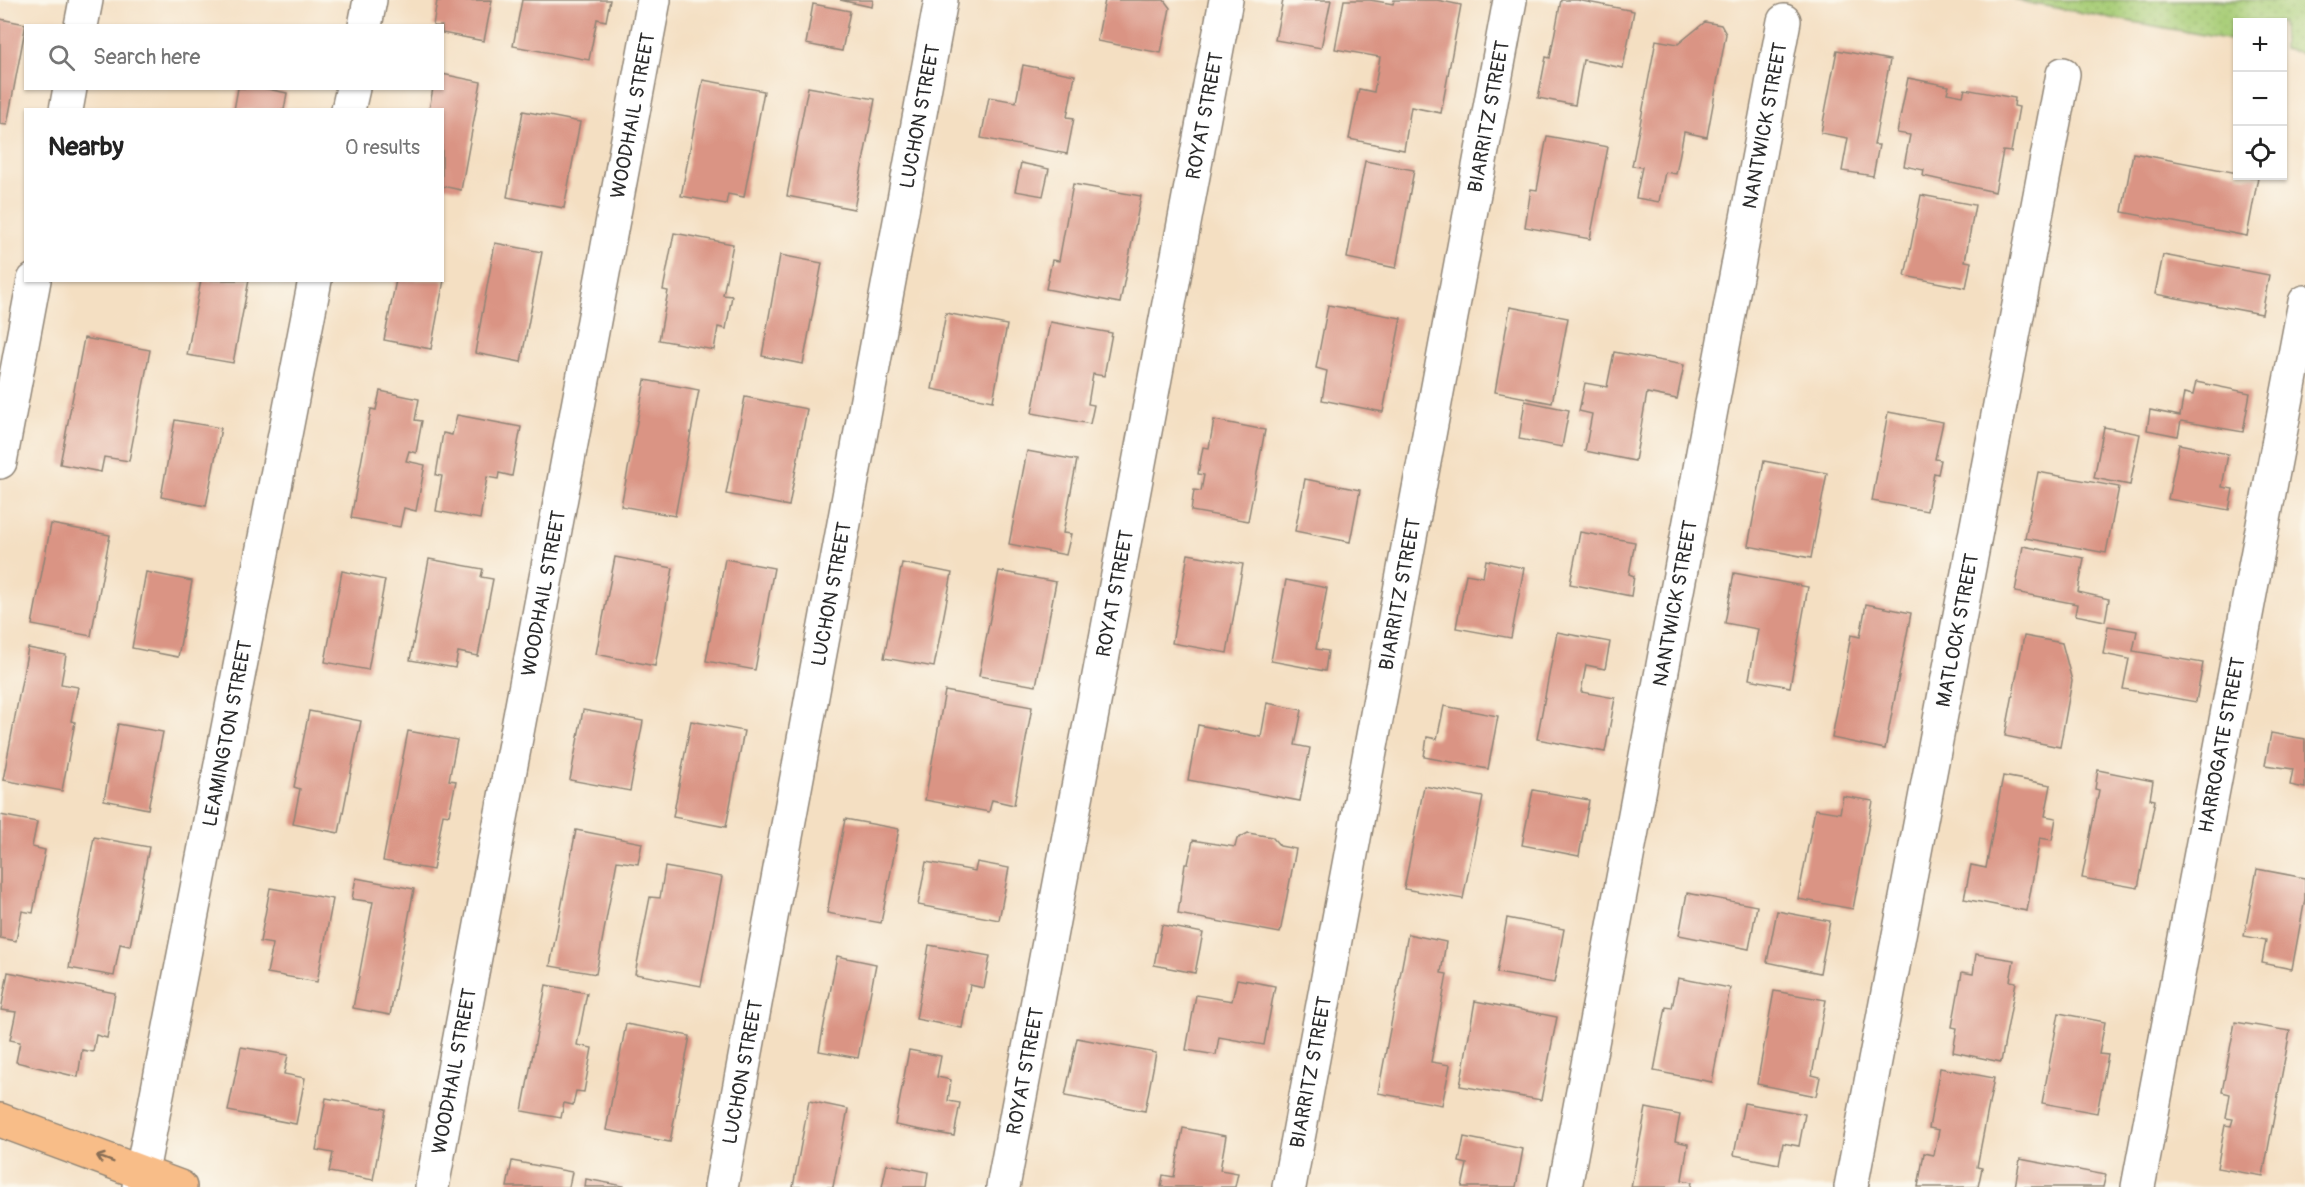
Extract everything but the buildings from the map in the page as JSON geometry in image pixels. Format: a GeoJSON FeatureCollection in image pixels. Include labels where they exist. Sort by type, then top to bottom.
{"type":"FeatureCollection","features":[{"type":"Feature","properties":{"kind":"highway"},"geometry":{"type":"LineString","coordinates":[[0,1120],[140,1180],[180,1187]]}},
{"type":"Feature","properties":{"kind":"street"},"geometry":{"type":"LineString","coordinates":[[81,24],[86,0]]}},
{"type":"Feature","properties":{"kind":"street"},"geometry":{"type":"LineString","coordinates":[[365,24],[370,0]]}},
{"type":"Feature","properties":{"kind":"street","name":"WOODHAIL STREET"},"geometry":{"type":"LineString","coordinates":[[432,1187],[654,0]]}},
{"type":"Feature","properties":{"kind":"street","name":"LUCHON STREET"},"geometry":{"type":"LineString","coordinates":[[721,1187],[941,0]]}},
{"type":"Feature","properties":{"kind":"street","name":"ROYAT STREET"},"geometry":{"type":"LineString","coordinates":[[1003,1187],[1226,0]]}},
{"type":"Feature","properties":{"kind":"street","name":"BIARRITZ STREET"},"geometry":{"type":"LineString","coordinates":[[1289,1187],[1510,0]]}},
{"type":"Feature","properties":{"kind":"street","name":"NANTWICK STREET"},"geometry":{"type":"LineString","coordinates":[[1565,1187],[1784,21]]}},
{"type":"Feature","properties":{"kind":"street","name":"MATLOCK STREET"},"geometry":{"type":"LineString","coordinates":[[1851,1187],[2063,74]]}},
{"type":"Feature","properties":{"kind":"street"},"geometry":{"type":"LineString","coordinates":[[66,108],[70,90]]}},
{"type":"Feature","properties":{"kind":"street"},"geometry":{"type":"LineString","coordinates":[[348,108],[353,90]]}},
{"type":"Feature","properties":{"kind":"street"},"geometry":{"type":"LineString","coordinates":[[0,462],[34,282]]}},
{"type":"Feature","properties":{"kind":"street","name":"LEAMINGTON STREET"},"geometry":{"type":"LineString","coordinates":[[140,1180],[315,282]]}},
{"type":"Feature","properties":{"kind":"street","name":"HARROGATE STREET"},"geometry":{"type":"LineString","coordinates":[[2138,1187],[2305,302]]}},
{"type":"Feature","properties":{"kind":"green space"},"geometry":{"type":"Polygon","coordinates":[[[2013,0],[2305,0],[2305,53],[2287,50],[2287,18],[2233,18],[2233,40],[2013,0]]]}}]}
